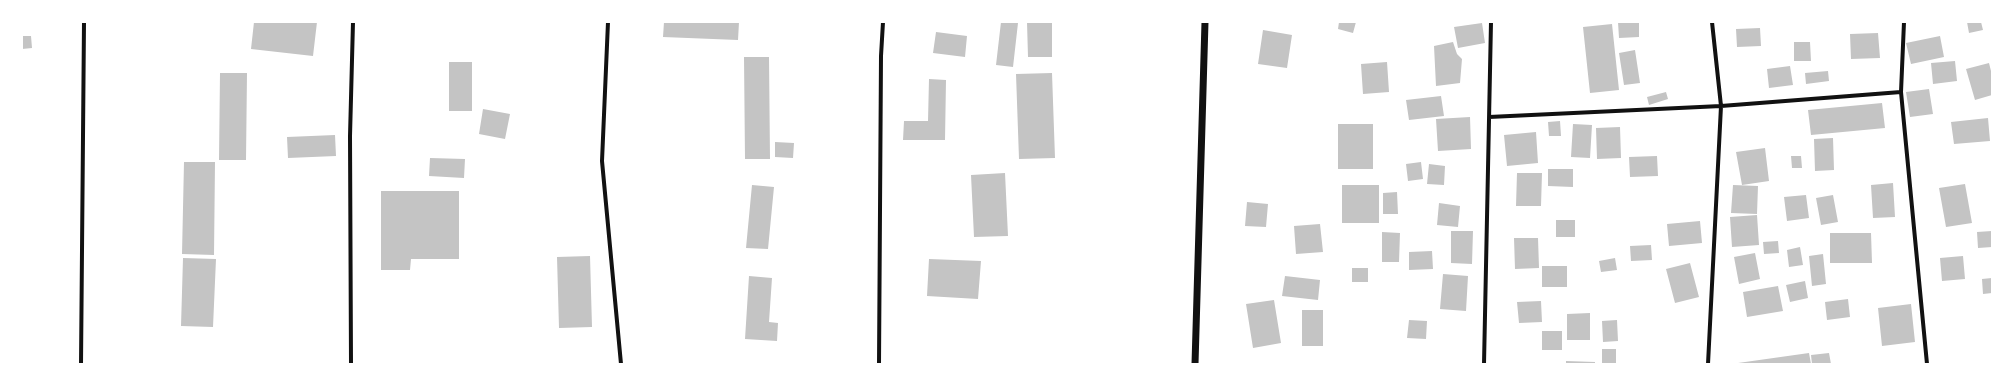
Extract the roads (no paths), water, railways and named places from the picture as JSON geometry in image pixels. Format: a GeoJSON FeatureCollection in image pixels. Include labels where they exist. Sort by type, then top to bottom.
{"type":"FeatureCollection","features":[{"type":"Feature","properties":{"kind":"street"},"geometry":{"type":"LineString","coordinates":[[81,364],[84,22]]}},
{"type":"Feature","properties":{"kind":"street"},"geometry":{"type":"LineString","coordinates":[[351,364],[350,136],[353,22]]}},
{"type":"Feature","properties":{"kind":"street"},"geometry":{"type":"LineString","coordinates":[[608,22],[602,161],[620,364]]}},
{"type":"Feature","properties":{"kind":"street"},"geometry":{"type":"LineString","coordinates":[[879,364],[881,56],[883,22]]}},
{"type":"Feature","properties":{"kind":"street"},"geometry":{"type":"LineString","coordinates":[[1195,364],[1205,22]]}},
{"type":"Feature","properties":{"kind":"street"},"geometry":{"type":"LineString","coordinates":[[1484,364],[1491,22]]}},
{"type":"Feature","properties":{"kind":"street"},"geometry":{"type":"LineString","coordinates":[[1708,364],[1722,106],[1712,22]]}},
{"type":"Feature","properties":{"kind":"street"},"geometry":{"type":"LineString","coordinates":[[1904,22],[1901,92],[1927,364]]}},
{"type":"Feature","properties":{"kind":"street"},"geometry":{"type":"LineString","coordinates":[[1489,117],[1722,106],[1901,92]]}}]}
